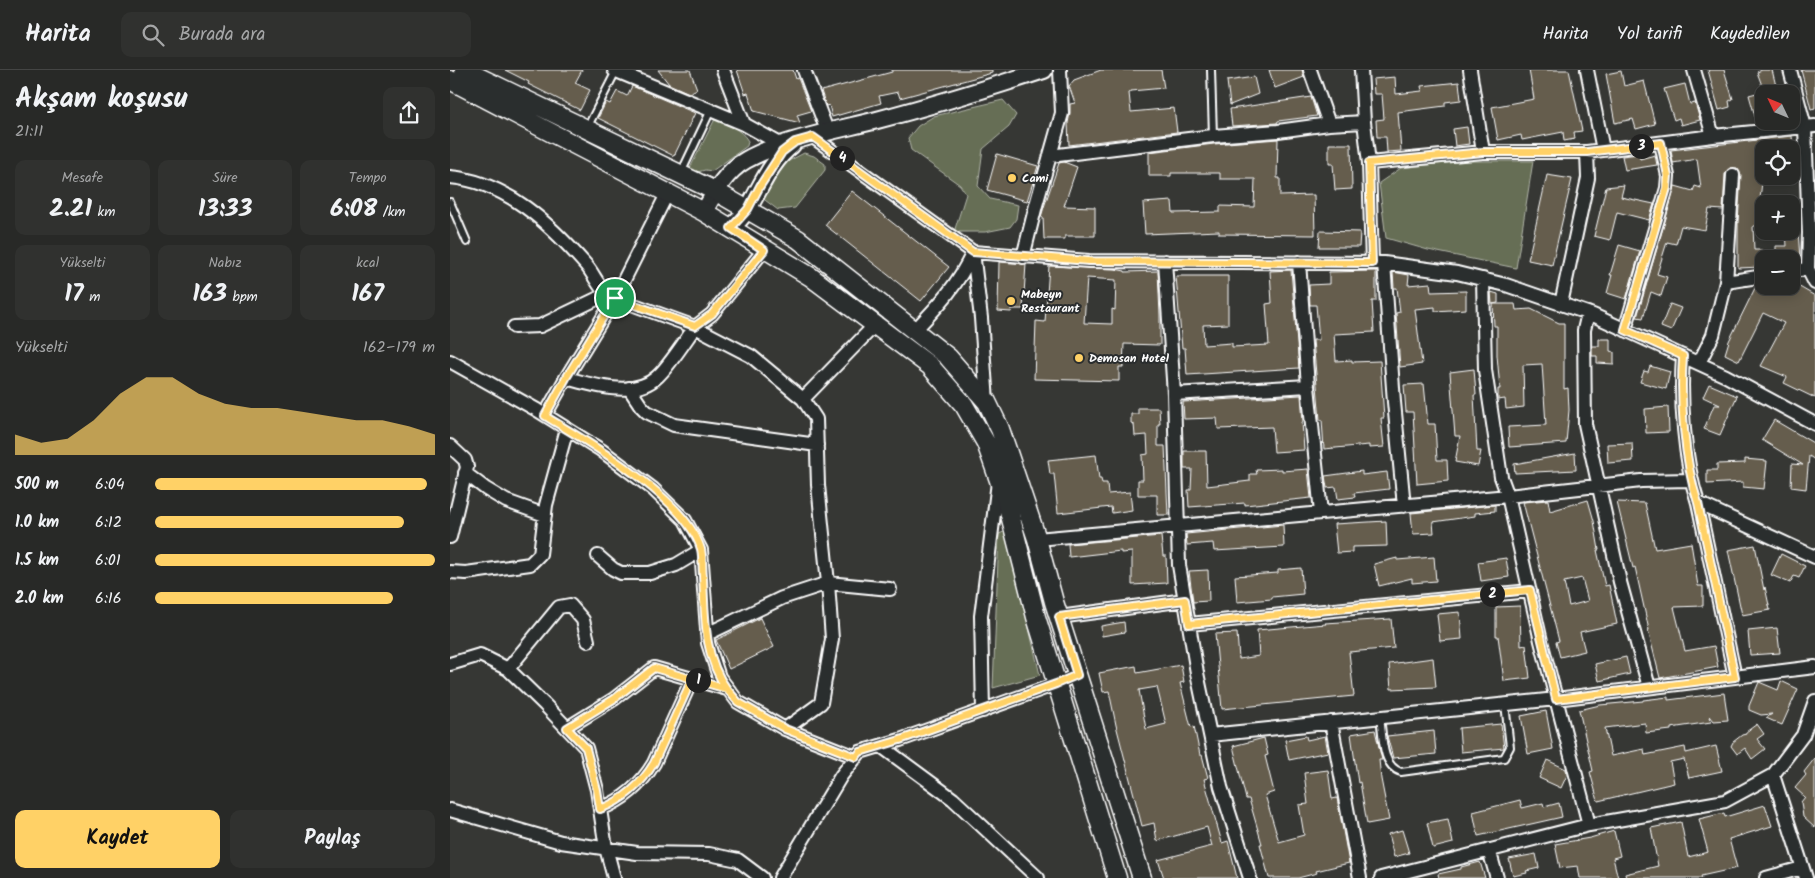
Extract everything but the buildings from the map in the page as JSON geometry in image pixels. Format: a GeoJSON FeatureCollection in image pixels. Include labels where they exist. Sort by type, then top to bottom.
{"type":"FeatureCollection","features":[{"type":"Feature","properties":{"kind":"main road"},"geometry":{"type":"LineString","coordinates":[[454,82],[586,129],[715,191],[798,239],[948,357],[987,402],[1000,429],[1037,539],[1059,617],[1142,878]]}},
{"type":"Feature","properties":{"kind":"main road"},"geometry":{"type":"LineString","coordinates":[[454,82],[704,212],[811,277],[930,366],[964,405],[986,443],[1007,503],[1036,618],[1117,878]]}},
{"type":"Feature","properties":{"kind":"street"},"geometry":{"type":"LineString","coordinates":[[615,70],[788,143]]}},
{"type":"Feature","properties":{"kind":"street"},"geometry":{"type":"LineString","coordinates":[[640,70],[652,86]]}},
{"type":"Feature","properties":{"kind":"street"},"geometry":{"type":"LineString","coordinates":[[723,70],[744,124]]}},
{"type":"Feature","properties":{"kind":"street"},"geometry":{"type":"LineString","coordinates":[[804,70],[820,135],[973,252],[1089,261],[1378,263],[1457,273],[1483,279],[1588,313],[1726,376],[1815,424]]}},
{"type":"Feature","properties":{"kind":"street"},"geometry":{"type":"LineString","coordinates":[[704,212],[715,191],[745,160],[788,143],[946,102],[1044,70]]}},
{"type":"Feature","properties":{"kind":"street"},"geometry":{"type":"LineString","coordinates":[[1023,257],[1062,113],[1060,70]]}},
{"type":"Feature","properties":{"kind":"street"},"geometry":{"type":"LineString","coordinates":[[1310,70],[1329,124]]}},
{"type":"Feature","properties":{"kind":"street"},"geometry":{"type":"LineString","coordinates":[[1362,70],[1364,122],[1404,506]]}},
{"type":"Feature","properties":{"kind":"street"},"geometry":{"type":"LineString","coordinates":[[1470,70],[1483,152]]}},
{"type":"Feature","properties":{"kind":"street"},"geometry":{"type":"LineString","coordinates":[[1587,70],[1603,150]]}},
{"type":"Feature","properties":{"kind":"street"},"geometry":{"type":"LineString","coordinates":[[1694,70],[1713,136]]}},
{"type":"Feature","properties":{"kind":"street"},"geometry":{"type":"LineString","coordinates":[[1790,70],[1810,126],[1808,269],[1815,283]]}},
{"type":"Feature","properties":{"kind":"street"},"geometry":{"type":"LineString","coordinates":[[1050,156],[1214,136],[1364,122]]}},
{"type":"Feature","properties":{"kind":"street"},"geometry":{"type":"LineString","coordinates":[[1369,163],[1483,152],[1587,152],[1810,126]]}},
{"type":"Feature","properties":{"kind":"street"},"geometry":{"type":"LineString","coordinates":[[731,228],[748,209],[760,186],[788,143]]}},
{"type":"Feature","properties":{"kind":"street"},"geometry":{"type":"LineString","coordinates":[[1625,330],[1667,188],[1668,176],[1661,143]]}},
{"type":"Feature","properties":{"kind":"street"},"geometry":{"type":"LineString","coordinates":[[1562,304],[1588,178],[1587,152]]}},
{"type":"Feature","properties":{"kind":"street"},"geometry":{"type":"LineString","coordinates":[[1699,363],[1713,335],[1726,282],[1733,175]]}},
{"type":"Feature","properties":{"kind":"street"},"geometry":{"type":"LineString","coordinates":[[450,177],[469,180],[499,191],[533,212],[586,265],[595,277],[598,286],[611,296],[695,326],[751,356],[803,399],[816,419],[818,485],[832,639],[821,703],[785,729]]}},
{"type":"Feature","properties":{"kind":"street"},"geometry":{"type":"LineString","coordinates":[[545,416],[667,194]]}},
{"type":"Feature","properties":{"kind":"street"},"geometry":{"type":"LineString","coordinates":[[566,378],[612,389],[641,387],[658,377],[695,326],[712,314],[764,250]]}},
{"type":"Feature","properties":{"kind":"street"},"geometry":{"type":"LineString","coordinates":[[914,330],[949,293],[966,268],[973,252]]}},
{"type":"Feature","properties":{"kind":"street"},"geometry":{"type":"LineString","coordinates":[[973,252],[982,318],[987,402]]}},
{"type":"Feature","properties":{"kind":"street"},"geometry":{"type":"LineString","coordinates":[[1165,261],[1174,394],[1179,565],[1221,787],[1250,878]]}},
{"type":"Feature","properties":{"kind":"street"},"geometry":{"type":"LineString","coordinates":[[1299,262],[1308,386],[1321,513]]}},
{"type":"Feature","properties":{"kind":"street"},"geometry":{"type":"LineString","coordinates":[[1800,270],[1808,269]]}},
{"type":"Feature","properties":{"kind":"street"},"geometry":{"type":"LineString","coordinates":[[1726,282],[1755,277]]}},
{"type":"Feature","properties":{"kind":"street"},"geometry":{"type":"LineString","coordinates":[[1483,279],[1485,370],[1501,477],[1508,496],[1556,699],[1589,825]]}},
{"type":"Feature","properties":{"kind":"street"},"geometry":{"type":"LineString","coordinates":[[514,327],[540,326],[611,296]]}},
{"type":"Feature","properties":{"kind":"street"},"geometry":{"type":"LineString","coordinates":[[1588,313],[1584,330],[1586,424],[1620,582],[1649,687]]}},
{"type":"Feature","properties":{"kind":"street"},"geometry":{"type":"LineString","coordinates":[[803,399],[875,325]]}},
{"type":"Feature","properties":{"kind":"street"},"geometry":{"type":"LineString","coordinates":[[1683,356],[1680,390],[1690,480],[1698,503],[1735,677]]}},
{"type":"Feature","properties":{"kind":"street"},"geometry":{"type":"LineString","coordinates":[[452,365],[545,416],[601,450],[653,489],[685,520],[701,550],[708,643],[718,677],[738,702],[785,729],[856,757]]}},
{"type":"Feature","properties":{"kind":"street"},"geometry":{"type":"LineString","coordinates":[[1174,394],[1308,386]]}},
{"type":"Feature","properties":{"kind":"street"},"geometry":{"type":"LineString","coordinates":[[629,388],[647,412],[674,425],[817,445]]}},
{"type":"Feature","properties":{"kind":"street"},"geometry":{"type":"LineString","coordinates":[[450,572],[466,573],[530,564],[540,554],[546,505],[567,429]]}},
{"type":"Feature","properties":{"kind":"street"},"geometry":{"type":"LineString","coordinates":[[450,446],[465,460],[467,467],[450,537]]}},
{"type":"Feature","properties":{"kind":"street"},"geometry":{"type":"LineString","coordinates":[[466,473],[486,489],[506,501],[545,515]]}},
{"type":"Feature","properties":{"kind":"street"},"geometry":{"type":"LineString","coordinates":[[983,711],[981,616],[998,478]]}},
{"type":"Feature","properties":{"kind":"street"},"geometry":{"type":"LineString","coordinates":[[1037,539],[1508,496],[1640,481],[1690,480]]}},
{"type":"Feature","properties":{"kind":"street"},"geometry":{"type":"LineString","coordinates":[[1698,503],[1815,557]]}},
{"type":"Feature","properties":{"kind":"street"},"geometry":{"type":"LineString","coordinates":[[598,556],[613,569],[621,573],[650,573],[676,565],[701,550]]}},
{"type":"Feature","properties":{"kind":"street"},"geometry":{"type":"LineString","coordinates":[[707,634],[782,598],[828,583],[890,589]]}},
{"type":"Feature","properties":{"kind":"street"},"geometry":{"type":"LineString","coordinates":[[1189,624],[1530,590]]}},
{"type":"Feature","properties":{"kind":"street"},"geometry":{"type":"LineString","coordinates":[[1059,617],[1185,600]]}},
{"type":"Feature","properties":{"kind":"street"},"geometry":{"type":"LineString","coordinates":[[508,669],[559,606],[570,604],[583,620],[588,641]]}},
{"type":"Feature","properties":{"kind":"street"},"geometry":{"type":"LineString","coordinates":[[450,664],[480,655],[508,669],[586,748],[597,790],[606,848],[614,878]]}},
{"type":"Feature","properties":{"kind":"street"},"geometry":{"type":"LineString","coordinates":[[1210,735],[1556,699],[1815,667]]}},
{"type":"Feature","properties":{"kind":"street"},"geometry":{"type":"LineString","coordinates":[[567,728],[614,699],[654,668],[727,689]]}},
{"type":"Feature","properties":{"kind":"street"},"geometry":{"type":"LineString","coordinates":[[780,878],[841,776],[860,752],[983,711],[1077,675]]}},
{"type":"Feature","properties":{"kind":"street"},"geometry":{"type":"LineString","coordinates":[[600,809],[626,796],[648,774],[692,679]]}},
{"type":"Feature","properties":{"kind":"street"},"geometry":{"type":"LineString","coordinates":[[1381,878],[1589,825],[1725,801],[1773,775],[1803,734],[1815,701]]}},
{"type":"Feature","properties":{"kind":"street"},"geometry":{"type":"LineString","coordinates":[[1331,722],[1360,878]]}},
{"type":"Feature","properties":{"kind":"street"},"geometry":{"type":"LineString","coordinates":[[881,746],[953,799],[1038,878]]}},
{"type":"Feature","properties":{"kind":"street"},"geometry":{"type":"LineString","coordinates":[[1766,878],[1804,873],[1773,775]]}},
{"type":"Feature","properties":{"kind":"street"},"geometry":{"type":"LineString","coordinates":[[450,810],[562,842],[637,853],[709,854],[738,860],[762,878]]}},
{"type":"Feature","properties":{"kind":"street"},"geometry":{"type":"LineString","coordinates":[[1489,850],[1497,878]]}},
{"type":"Feature","properties":{"kind":"lane"},"geometry":{"type":"LineString","coordinates":[[586,129],[615,70]]}},
{"type":"Feature","properties":{"kind":"lane"},"geometry":{"type":"LineString","coordinates":[[1211,70],[1214,136]]}},
{"type":"Feature","properties":{"kind":"lane"},"geometry":{"type":"LineString","coordinates":[[681,174],[711,110]]}},
{"type":"Feature","properties":{"kind":"lane"},"geometry":{"type":"LineString","coordinates":[[450,202],[467,242]]}},
{"type":"Feature","properties":{"kind":"lane"},"geometry":{"type":"LineString","coordinates":[[1380,717],[1387,760],[1391,767],[1401,772],[1504,758],[1510,747],[1506,704]]}},
{"type":"Feature","properties":{"kind":"green space"},"geometry":{"type":"Polygon","coordinates":[[[1003,100],[1016,115],[1009,127],[983,149],[978,186],[990,199],[1018,205],[1016,219],[1010,227],[985,232],[954,232],[966,194],[960,185],[911,150],[908,138],[918,126],[934,116],[1003,100]]]}},
{"type":"Feature","properties":{"kind":"green space"},"geometry":{"type":"Polygon","coordinates":[[[715,119],[742,133],[748,141],[747,146],[712,171],[705,170],[694,173],[689,170],[715,119]]]}},
{"type":"Feature","properties":{"kind":"green space"},"geometry":{"type":"Polygon","coordinates":[[[804,153],[814,156],[825,164],[825,170],[795,208],[778,210],[761,197],[766,178],[785,163],[804,153]]]}},
{"type":"Feature","properties":{"kind":"green space"},"geometry":{"type":"Polygon","coordinates":[[[1463,161],[1533,161],[1516,268],[1428,250],[1386,238],[1379,183],[1401,168],[1463,161]]]}},
{"type":"Feature","properties":{"kind":"green space"},"geometry":{"type":"Polygon","coordinates":[[[1006,531],[1040,675],[993,688],[999,534],[1006,531]]]}},
{"type":"Feature","properties":{"kind":"place","name":"Cami"},"geometry":{"type":"Point","coordinates":[1012,178]}},
{"type":"Feature","properties":{"kind":"place","name":"Mabeyn Restaurant"},"geometry":{"type":"Point","coordinates":[1011,301]}},
{"type":"Feature","properties":{"kind":"place","name":"Demosan Hotel"},"geometry":{"type":"Point","coordinates":[1079,358]}},
{"type":"Feature","properties":{"kind":"route"},"geometry":{"type":"LineString","coordinates":[[615,298],[545,416],[601,450],[653,489],[685,520],[701,550],[708,643],[718,677],[727,689],[654,668],[614,699],[567,728],[586,748],[600,809],[611,805],[631,792],[648,774],[692,679],[727,689],[738,702],[785,729],[856,757],[860,752],[900,740],[1077,675],[1059,617],[1185,600],[1189,624],[1530,590],[1556,699],[1735,677],[1698,503],[1690,480],[1680,390],[1683,356],[1625,330],[1667,188],[1668,176],[1661,143],[1587,152],[1483,152],[1369,163],[1372,263],[1089,261],[973,252],[813,137],[795,142],[782,152],[748,209],[731,228],[764,250],[712,314],[695,326],[615,298]]}}]}
